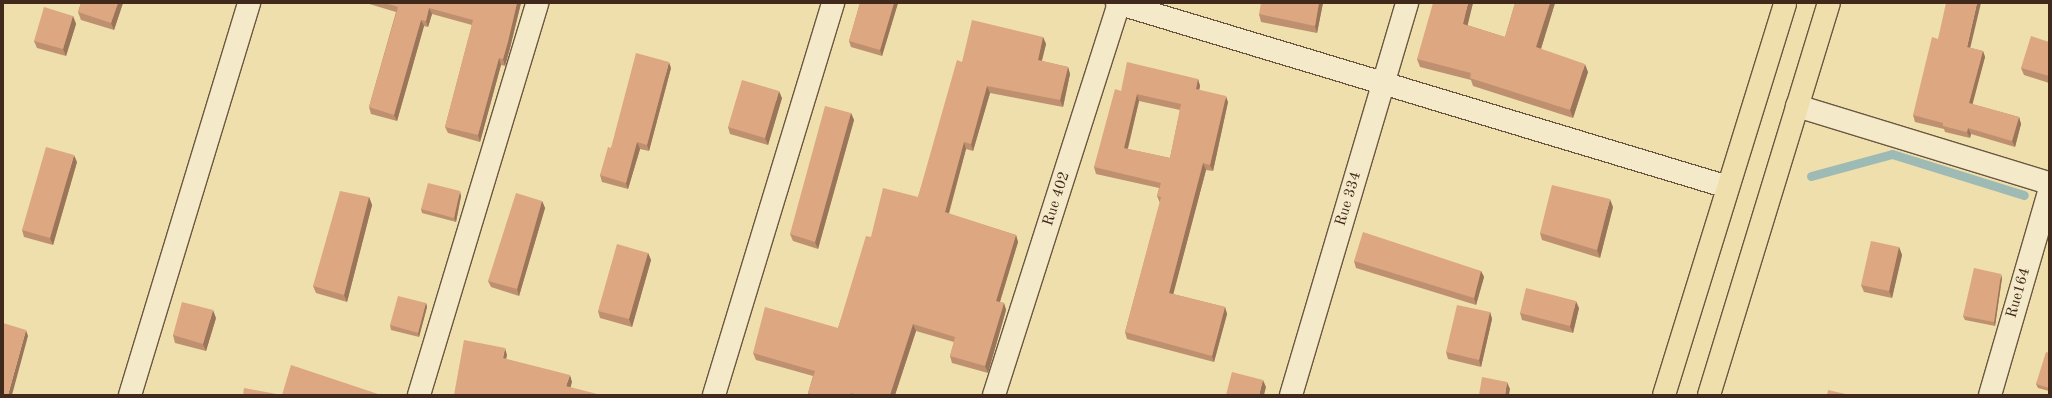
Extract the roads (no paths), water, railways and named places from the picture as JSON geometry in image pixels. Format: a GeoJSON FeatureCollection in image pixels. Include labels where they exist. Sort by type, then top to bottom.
{"type":"FeatureCollection","features":[{"type":"Feature","properties":{"kind":"main road"},"geometry":{"type":"LineString","coordinates":[[1664,395],[1784,3]]}},
{"type":"Feature","properties":{"kind":"main road"},"geometry":{"type":"LineString","coordinates":[[1708,395],[1829,3]]}},
{"type":"Feature","properties":{"kind":"street"},"geometry":{"type":"LineString","coordinates":[[130,395],[249,3]]}},
{"type":"Feature","properties":{"kind":"street"},"geometry":{"type":"LineString","coordinates":[[420,395],[537,3]]}},
{"type":"Feature","properties":{"kind":"street"},"geometry":{"type":"LineString","coordinates":[[714,395],[833,3]]}},
{"type":"Feature","properties":{"kind":"street"},"geometry":{"type":"LineString","coordinates":[[1118,3],[1728,187]]}},
{"type":"Feature","properties":{"kind":"street","name":"Rue 402"},"geometry":{"type":"LineString","coordinates":[[994,395],[1118,3]]}},
{"type":"Feature","properties":{"kind":"street","name":"Rue 334"},"geometry":{"type":"LineString","coordinates":[[1291,395],[1407,3]]}},
{"type":"Feature","properties":{"kind":"street"},"geometry":{"type":"LineString","coordinates":[[1797,106],[2049,182]]}},
{"type":"Feature","properties":{"kind":"street","name":"Rue164"},"geometry":{"type":"LineString","coordinates":[[1990,395],[2049,192]]}},
{"type":"Feature","properties":{"kind":"waterway"},"geometry":{"type":"LineString","coordinates":[[1811,176],[1892,154],[2024,195]]}}]}
